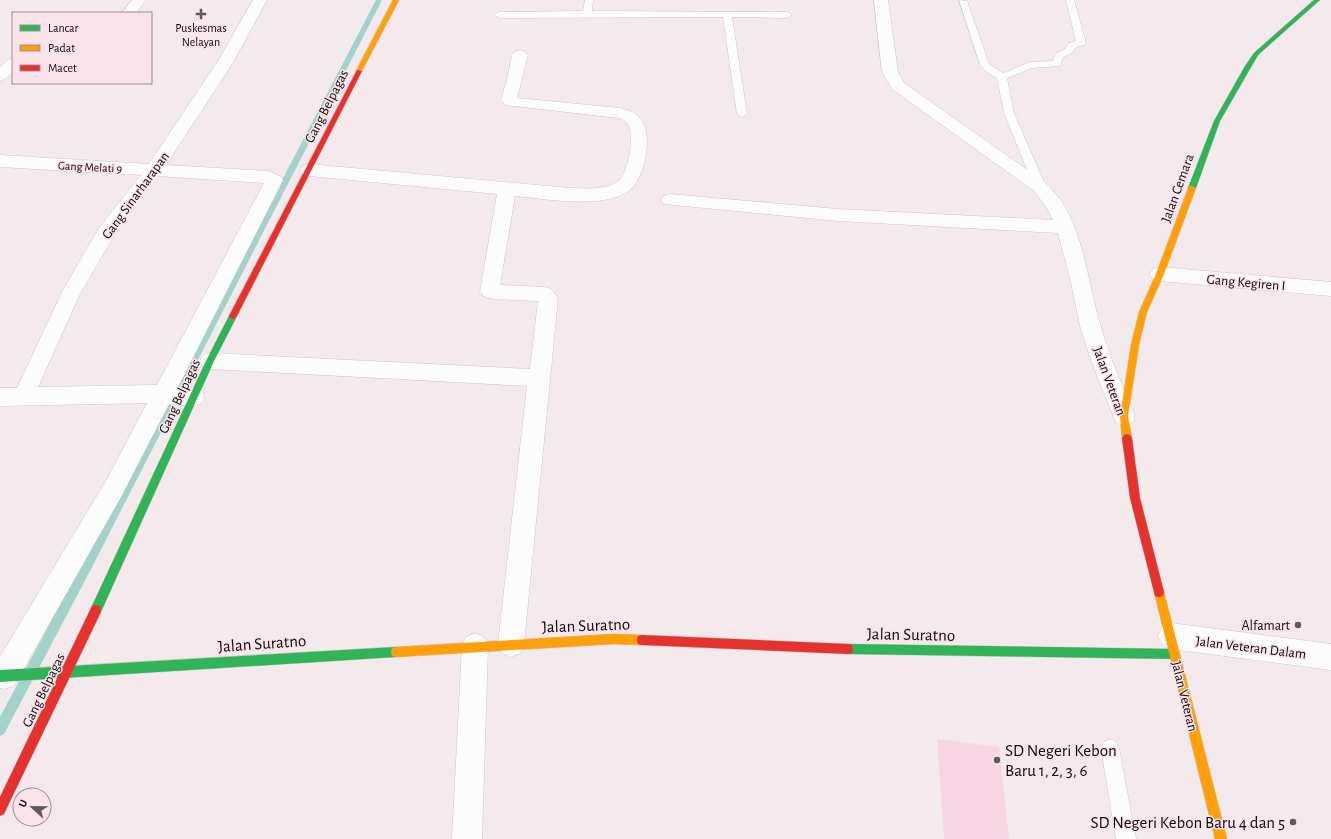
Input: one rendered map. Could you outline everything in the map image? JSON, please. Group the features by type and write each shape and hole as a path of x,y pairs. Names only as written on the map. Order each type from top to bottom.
{"street":[{"path":"130,12 139,0"},
{"name":"Gang Sinarharapan","path":"23,398 70,295 106,233 154,170 226,61 260,0"},
{"name":"Gang Belpagas","path":"255,246 309,170 396,0"},
{"name":"Jalan Veteran","path":"881,0 890,72 898,86 1040,187 1055,205 1065,227 1081,283 1090,326 1101,360 1124,416 1135,498 1221,839"},
{"name":"Jalan Cemara","path":"1124,416 1136,338 1144,312 1160,274 1217,121 1256,54 1317,0"},
{"path":"309,170 507,189 599,194 610,192 627,184 631,178 637,157 638,129 636,122 629,116 620,113 509,101 520,55"},
{"path":"0,76 12,64"},
{"name":"Gang Melati 9","path":"0,161 268,177 274,180 255,246"},
{"path":"507,189 490,291 544,294 548,298 511,644"},
{"path":"670,200 838,214 1065,227"},
{"path":"8,676 114,488 178,396 255,246"},
{"name":"Gang Kegiren I","path":"1160,274 1331,289"},
{"name":"Gang Belpagas","path":"0,810 64,672 178,396 210,361 239,278"},
{"path":"210,361 539,378"},
{"path":"0,397 178,396"},
{"name":"Jalan Suratno","path":"8,676 614,638 879,650 1173,645"},
{"name":"Jalan Veteran Dalam","path":"1173,645 1331,657"},
{"path":"467,839 475,646"}],"lane":[{"path":"587,14 589,0"},
{"path":"1002,77 1030,65 1057,64 1058,56 1069,51 1072,45 1081,43 1070,0"},
{"path":"963,1 985,65 990,70 1002,77 1009,113 1040,187"},
{"path":"499,15 787,15"},
{"path":"727,15 742,114"},
{"path":"1110,748 1126,839"}],"shaded area":[{"path":"937,739 999,747 1009,839 944,839"}],"waterway":[{"path":"0,730 85,569 379,0"}],"traffic: fast":[{"path":"1192,188 1217,121 1248,66 1256,54 1317,0"},
{"path":"96,610 210,361 233,316"},
{"path":"848,649 1174,654"},
{"path":"0,676 396,652"}],"traffic: slow":[{"path":"359,71 396,0"},
{"path":"1127,438 1124,416 1135,345 1143,312 1160,274 1192,188"},
{"path":"1159,592 1221,839"},
{"path":"396,652 614,639 642,640"}],"traffic: jam":[{"path":"233,316 359,71"},
{"path":"1127,438 1135,498 1159,592"},
{"path":"0,810 96,610"},
{"path":"642,640 848,649"}],"place":[{"name":"Puskesmas Nelayan","path":"201,14"},
{"name":"Alfamart","path":"1298,625"},
{"name":"SD Negeri Kebon Baru 1, 2, 3, 6","path":"997,760"},
{"name":"SD Negeri Kebon Baru 4 dan 5","path":"1293,822"}]}
